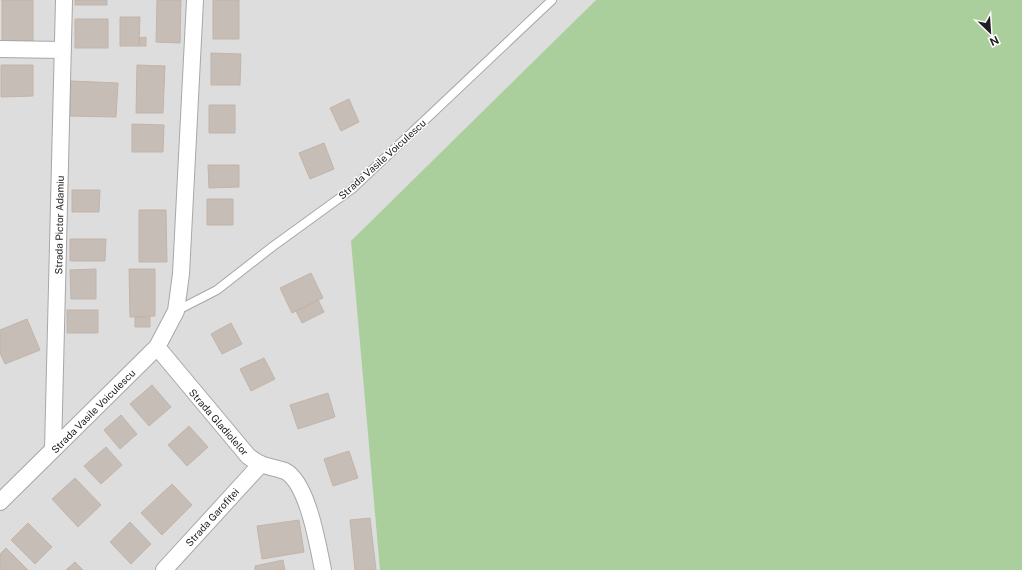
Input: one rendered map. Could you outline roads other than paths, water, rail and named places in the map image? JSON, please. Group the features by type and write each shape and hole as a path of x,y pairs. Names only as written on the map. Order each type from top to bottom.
{"street":[{"name":"Strada Pictor Adamiu","path":"53,450 64,0"},
{"name":"Strada Vasile Voiculescu","path":"0,502 157,347 176,311 181,274 195,0"},
{"path":"0,49 63,50"},
{"name":"Strada Gladiolelor","path":"157,347 248,456 261,464 286,472 296,481 302,491 314,525 323,570"},
{"name":"Strada Garofiței","path":"167,569 261,464"}],"lane":[{"name":"Strada Vasile Voiculescu","path":"176,311 217,290 272,247 352,189 552,0"}]}
